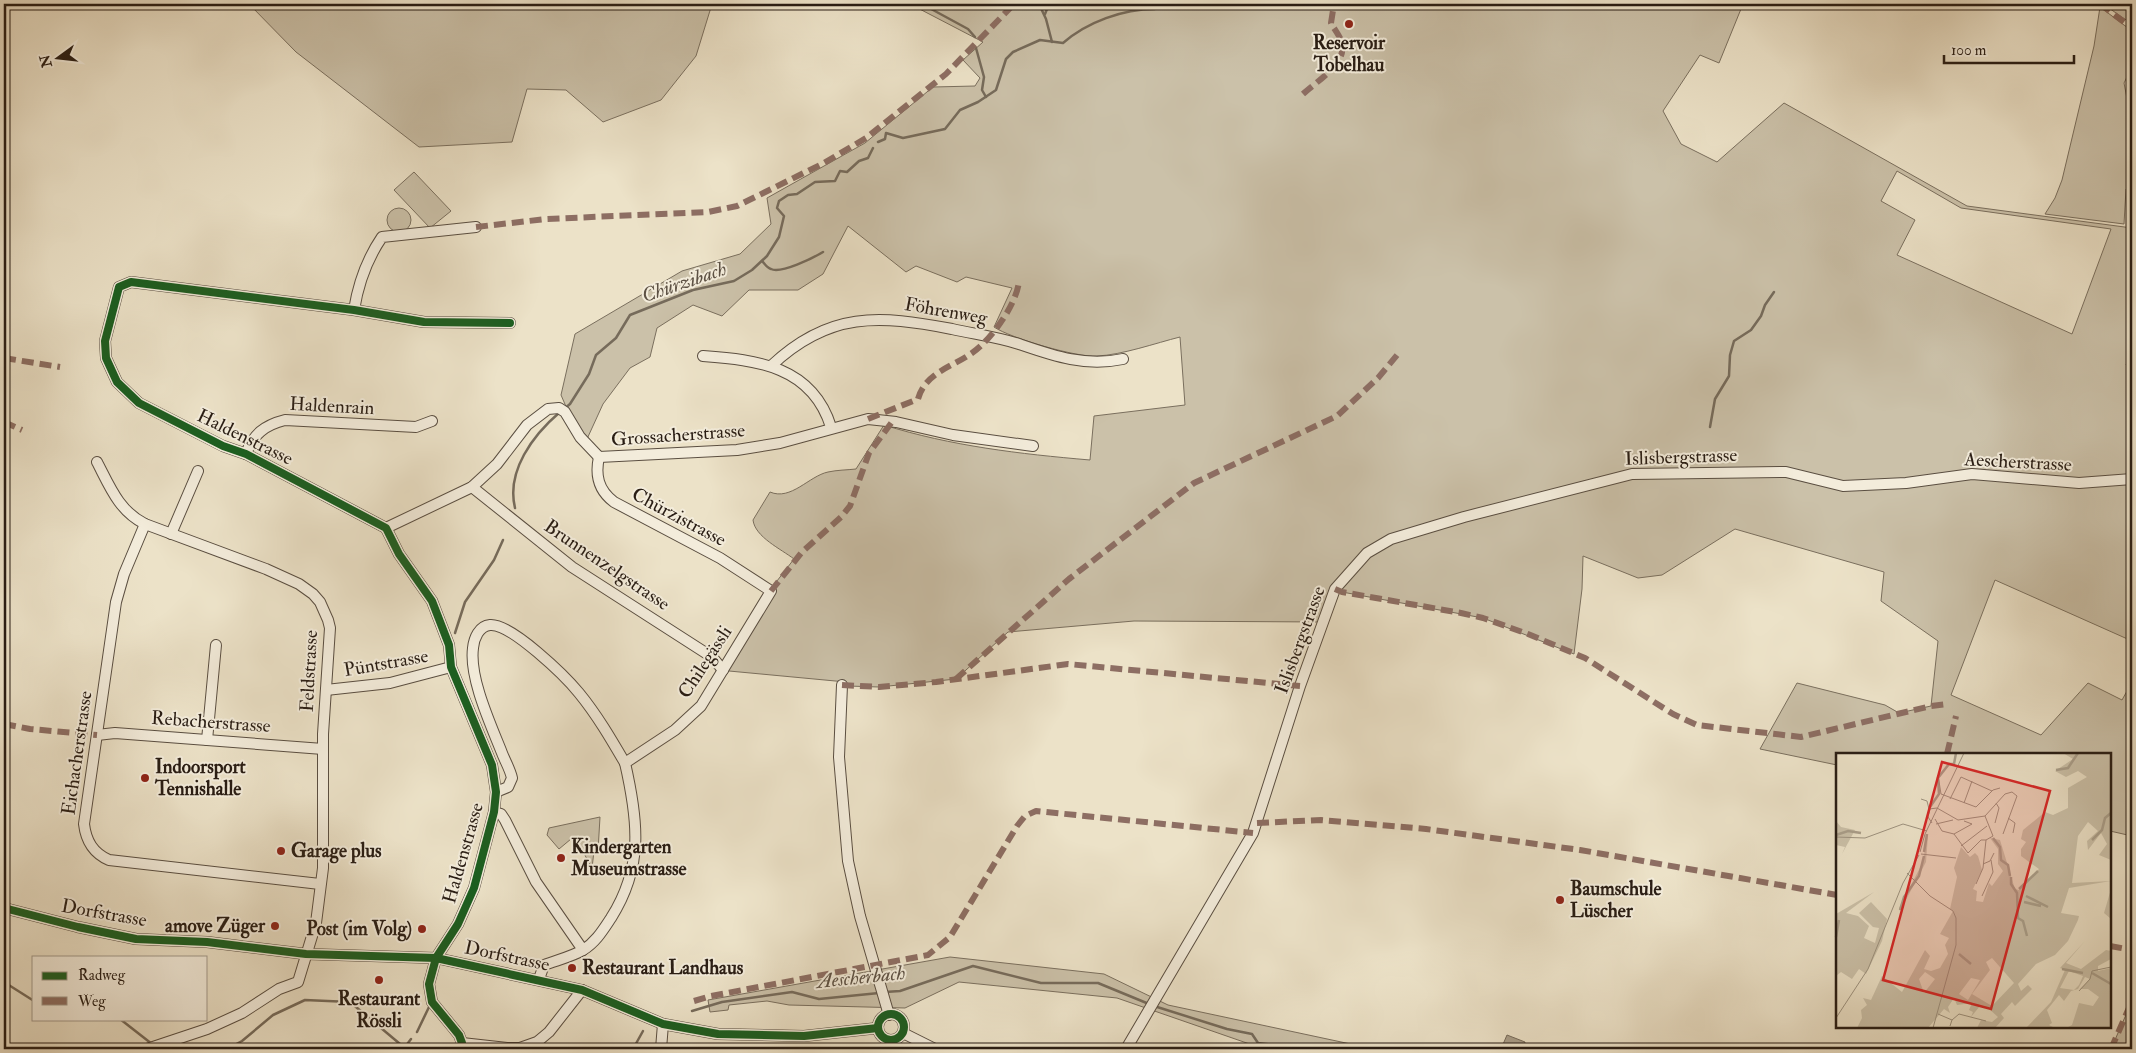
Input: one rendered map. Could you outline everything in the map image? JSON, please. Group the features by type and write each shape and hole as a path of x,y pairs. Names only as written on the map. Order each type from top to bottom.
{"street":[{"path":"354,310 357,290 375,248 382,237 476,227"},
{"name":"Haldenstrasse","path":"462,1046 438,1011 429,994 429,984 436,958 458,924 474,888 494,812 496,792 492,765 451,667 449,645 432,600 399,554 386,528 246,454 223,446 139,402 117,382 106,358 105,341 119,287 131,282 354,310 424,322 510,323"},
{"name":"Föhrenweg","path":"771,366 804,339 828,328 857,320 880,318 908,320 989,337 1057,358 1078,362 1104,363 1123,359"},
{"path":"703,356 746,359 771,366 789,374 813,396 825,411 831,428"},
{"name":"Grossacherstrasse","path":"386,528 472,487 497,464 527,425 548,409 562,410 580,438 599,457 737,450 780,443 868,419 896,422 953,435 1033,446"},
{"name":"Haldenrain","path":"246,454 257,433 270,424 285,420 416,427 432,421"},
{"name":"Chürzistrasse","path":"599,457 596,471 605,495 720,558 771,591"},
{"name":"Feldstrasse","path":"97,462 119,504 132,518 266,569 299,584 313,594 320,602 330,628 323,749 324,828 320,884 316,923 298,982 279,989 222,1023 147,1049"},
{"path":"171,534 198,472"},
{"name":"Islisbergstrasse","path":"1126,1049 1158,998 1252,833 1300,686 1335,589 1367,552 1391,539 1418,531 1632,474 1786,472 1843,486"},
{"name":"Aescherstrasse","path":"1843,486 1906,483 1972,474 2079,483 2132,479"},
{"name":"Brunnenzelgstrasse","path":"472,487 572,567 712,657 723,670"},
{"name":"Eichacherstrasse","path":"145,524 124,574 116,602 84,824 88,841 103,858 119,862 320,884"},
{"name":"Chilegässli","path":"625,763 675,730 701,706 771,591"},
{"path":"496,792 508,787 512,778 482,698 474,669 473,654 478,633 488,625 495,626 511,634 552,665 593,711 625,763 634,799 636,829 633,864 627,888 618,907 599,936 583,950 544,965 539,979"},
{"path":"207,740 216,645"},
{"name":"Püntstrasse","path":"326,690 390,682 451,667"},
{"path":"842,685 839,757 848,862 860,916 889,1014"},
{"name":"Rebacherstrasse","path":"97,735 115,733 323,749"},
{"path":"494,812 501,814 505,820 536,882 583,950"},
{"name":"Dorfstrasse","path":"4,908 78,927 136,938 199,941 306,954 436,958 539,979 582,990 663,1024 718,1034 804,1036 878,1028"},
{"path":"462,1046 520,1048 537,1042 549,1032 582,990"},
{"path":"889,1014 900,1018 904,1025 903,1033 897,1039 889,1040 882,1036 878,1028 882,1018 889,1014"},
{"path":"661,1049 663,1024"},
{"path":"903,1033 935,1049"}],"shaded area":[{"path":"249,4 712,4 696,56 661,100 603,122 566,90 527,89 512,142 419,147 296,52"},
{"path":"910,4 1743,4 1719,63 1700,55 1663,111 1681,144 1717,162 1784,103 1967,206 2132,228 2132,347 2126,365 2132,368 2132,641 1995,580 1951,695 2041,735 2088,683 2122,700 2132,682 2132,836 2111,831 2111,753 1836,753 1836,765 1760,749 1797,683 1885,705 1899,713 1931,706 1938,641 1881,601 1884,572 1735,529 1662,575 1638,578 1583,556 1582,589 1574,654 1483,618 1342,592 1336,589 1324,622 1134,621 1008,632 956,679 879,687 848,686 846,682 729,671 725,662 763,599 794,559 763,537 755,526 753,520 770,492 778,494 793,491 821,474 831,471 856,469 884,425 960,444 1090,460 1094,416 1185,405 1180,337 1128,351 1097,356 1060,351 1029,342 994,327 1012,288 966,277 957,282 916,266 906,272 848,226 823,274 798,290 749,290 722,316 693,305 657,328 650,357 630,368 603,404 587,439 574,425 561,395 575,334 682,271 740,254 771,224 767,198 865,143 933,87 975,86 980,78 963,60 983,42","holes":["1897,171 1961,208 2111,229 2072,334 1897,255 1915,220 1881,201"]},
{"path":"2103,4 2132,4 2132,24"},
{"path":"2100,7 2132,31 2132,67 2124,83 2129,109 2132,110 2132,190 2126,189 2124,224 2045,214 2055,198 2062,180 2094,46"},
{"path":"414,172 451,211 430,228 394,190"},
{"path":"399,208 407,212 411,220 407,228 399,232 391,228 387,220 391,212"},
{"path":"600,817 598,851 594,851 592,868 582,850 571,839 559,849 547,835 549,828"},
{"path":"950,957 1104,974 1168,1005 1374,1049 1264,1049 1117,998 959,982 905,1008 789,1005 767,1001 729,1005 728,1010 710,1012 708,1000"},
{"path":"2132,1001 2132,1049 2111,1049"},
{"path":"1507,1035 1525,1042 1524,1049 1501,1049"}],"waterway":[{"path":"922,4 968,29 975,37"},
{"path":"1039,4 1046,19 1052,42"},
{"path":"1045,14 1049,4"},
{"name":"Chürzibach","path":"878,142 885,139 886,133 903,138 945,129 960,110 978,102 996,90 1006,59 1013,52 1040,40 1063,43 1083,29 1106,18 1130,11 1155,9 1157,4"},
{"name":"Chürzibach","path":"1175,4 1181,4"},
{"path":"976,48 984,77 982,90 986,97"},
{"name":"Chürzibach","path":"564,409 570,404 589,374 596,355 616,338 630,315 693,290 734,281 752,270 767,256 779,237 784,216 777,208 779,201 788,195 797,194 815,182 835,181 840,171 847,172 859,161 868,158 873,148"},
{"path":"762,261 767,267 776,270 797,265 823,252"},
{"path":"1710,427 1715,399 1729,376 1730,355 1734,341 1751,330 1774,292"},
{"name":"Chürzibach","path":"515,508 513,494 518,467 540,432 560,412"},
{"name":"Chürzibach","path":"455,633 465,602 494,560 503,540"},
{"name":"Aescherbach","path":"885,992 900,991 973,966 1041,983 1098,983 1149,1004"},
{"name":"Aescherbach","path":"4,982 32,1000"},
{"name":"Aescherbach","path":"692,1011 722,1002 792,992 819,999 879,993"},
{"name":"Aescherbach","path":"227,1049 242,1041 273,1015 305,1000 350,1002 406,1049"},
{"name":"Aescherbach","path":"1154,1006 1227,1029 1252,1034 1258,1043 1275,1045 1286,1049"},
{"name":"Chürzibach","path":"417,1032 429,1007"},
{"name":"Aescherbach","path":"121,1020 152,1044"},
{"name":"Aescherbach","path":"633,1049 643,1031"},
{"name":"Chürzibach","path":"405,1047 411,1039"},
{"name":"Aescherbach","path":"417,1049 452,1045 459,1047"}],"marked path":[{"path":"476,227 546,219 708,212 737,206 824,163 866,138 946,74 1014,4"},
{"path":"1303,94 1329,72 1340,58 1342,44 1331,23 1334,4"},
{"path":"2100,4 2132,28"},
{"path":"868,419 918,399 922,390 933,377 979,347 1002,321 1013,300 1019,281"},
{"path":"956,679 1069,579 1194,483 1337,416 1378,378 1398,354"},
{"path":"4,358 60,367"},
{"path":"4,422 22,430"},
{"path":"771,591 802,552 841,517 850,506 869,453 892,422"},
{"path":"1335,589 1342,592 1483,618 1528,634 1585,658 1673,714 1697,725 1801,737 1931,706 1948,704"},
{"path":"842,685 879,687 936,682 1068,664 1300,686"},
{"path":"1947,753 1956,716"},
{"path":"4,724 30,729 97,735"},
{"path":"694,1001 711,996 928,955 950,937 1017,826 1025,816 1036,811 1253,833"},
{"path":"1257,823 1321,820 1426,829 1580,850 1836,895"},
{"path":"2111,946 2132,950"},
{"path":"2111,1049 2132,1001"}],"cycle path":[{"path":"461,1049 462,1043 459,1035 432,1002 429,984 436,958 458,924 474,888 494,812 496,792 492,765 451,667 449,645 432,601 399,554 386,528 246,454 223,446 139,403 117,382 106,358 105,341 119,287 131,282 354,310 424,322 510,323"},
{"path":"4,908 78,927 136,939 207,942 306,954 436,958 582,990 663,1024 718,1034 804,1036 878,1028"},
{"path":"891,1014 900,1018 904,1027 900,1036 891,1040 882,1036 878,1027 882,1018 891,1014"}],"place":[{"name":"Reservoir Tobelhau","path":"1349,24"},
{"name":"Indoorsport Tennishalle","path":"145,778"},
{"name":"Garage plus","path":"281,851"},
{"name":"Kindergarten Museumstrasse","path":"561,858"},
{"name":"Baumschule Lüscher","path":"1560,900"},
{"name":"amove Züger","path":"275,926"},
{"name":"Post (im Volg)","path":"422,929"},
{"name":"Restaurant Landhaus","path":"572,968"},
{"name":"Restaurant Rössli","path":"379,980"}]}
